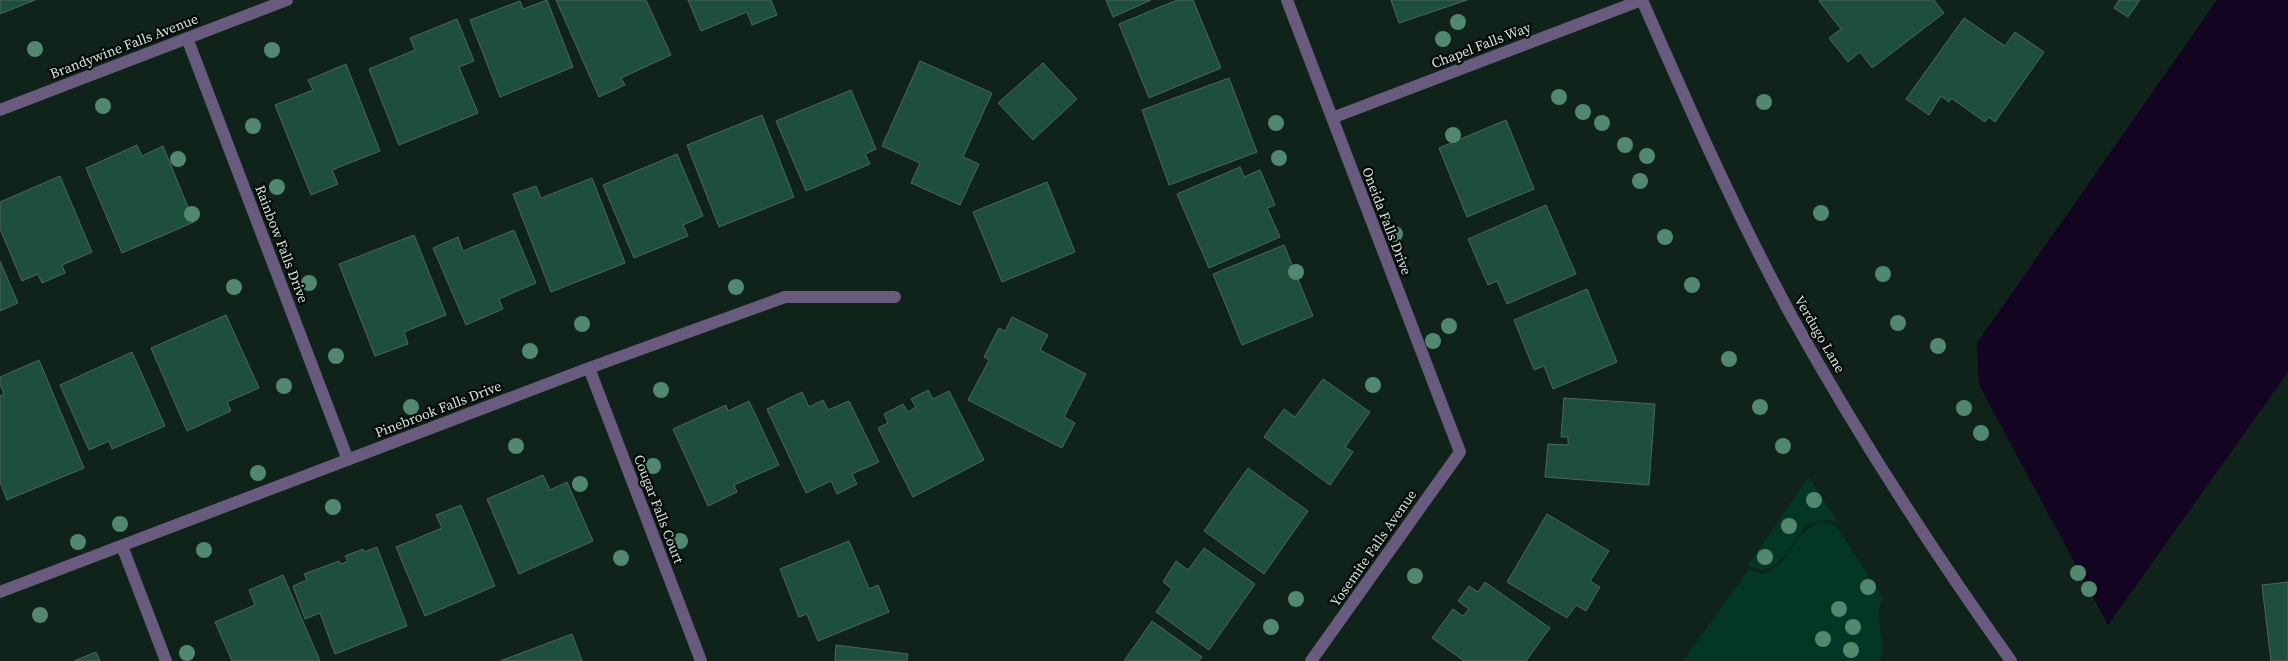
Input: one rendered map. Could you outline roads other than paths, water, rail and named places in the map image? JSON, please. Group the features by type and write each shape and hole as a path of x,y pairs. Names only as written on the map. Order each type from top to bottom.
{"street":[{"name":"Brandywine Falls Avenue","path":"0,110 287,0"},
{"name":"Oneida Falls Drive","path":"1287,0 1460,452"},
{"name":"Chapel Falls Way","path":"1332,118 1642,0"},
{"name":"Verdugo Lane","path":"1642,0 1716,166 1793,317 1893,488 1954,581 2011,661"},
{"name":"Rainbow Falls Drive","path":"187,38 348,460"},
{"name":"Pinebrook Falls Drive","path":"0,592 589,368 785,297 895,297"},
{"name":"Cougar Falls Court","path":"589,368 701,661"},
{"name":"Yosemite Falls Avenue","path":"1311,661 1460,452"},
{"path":"122,546 166,661"}]}
